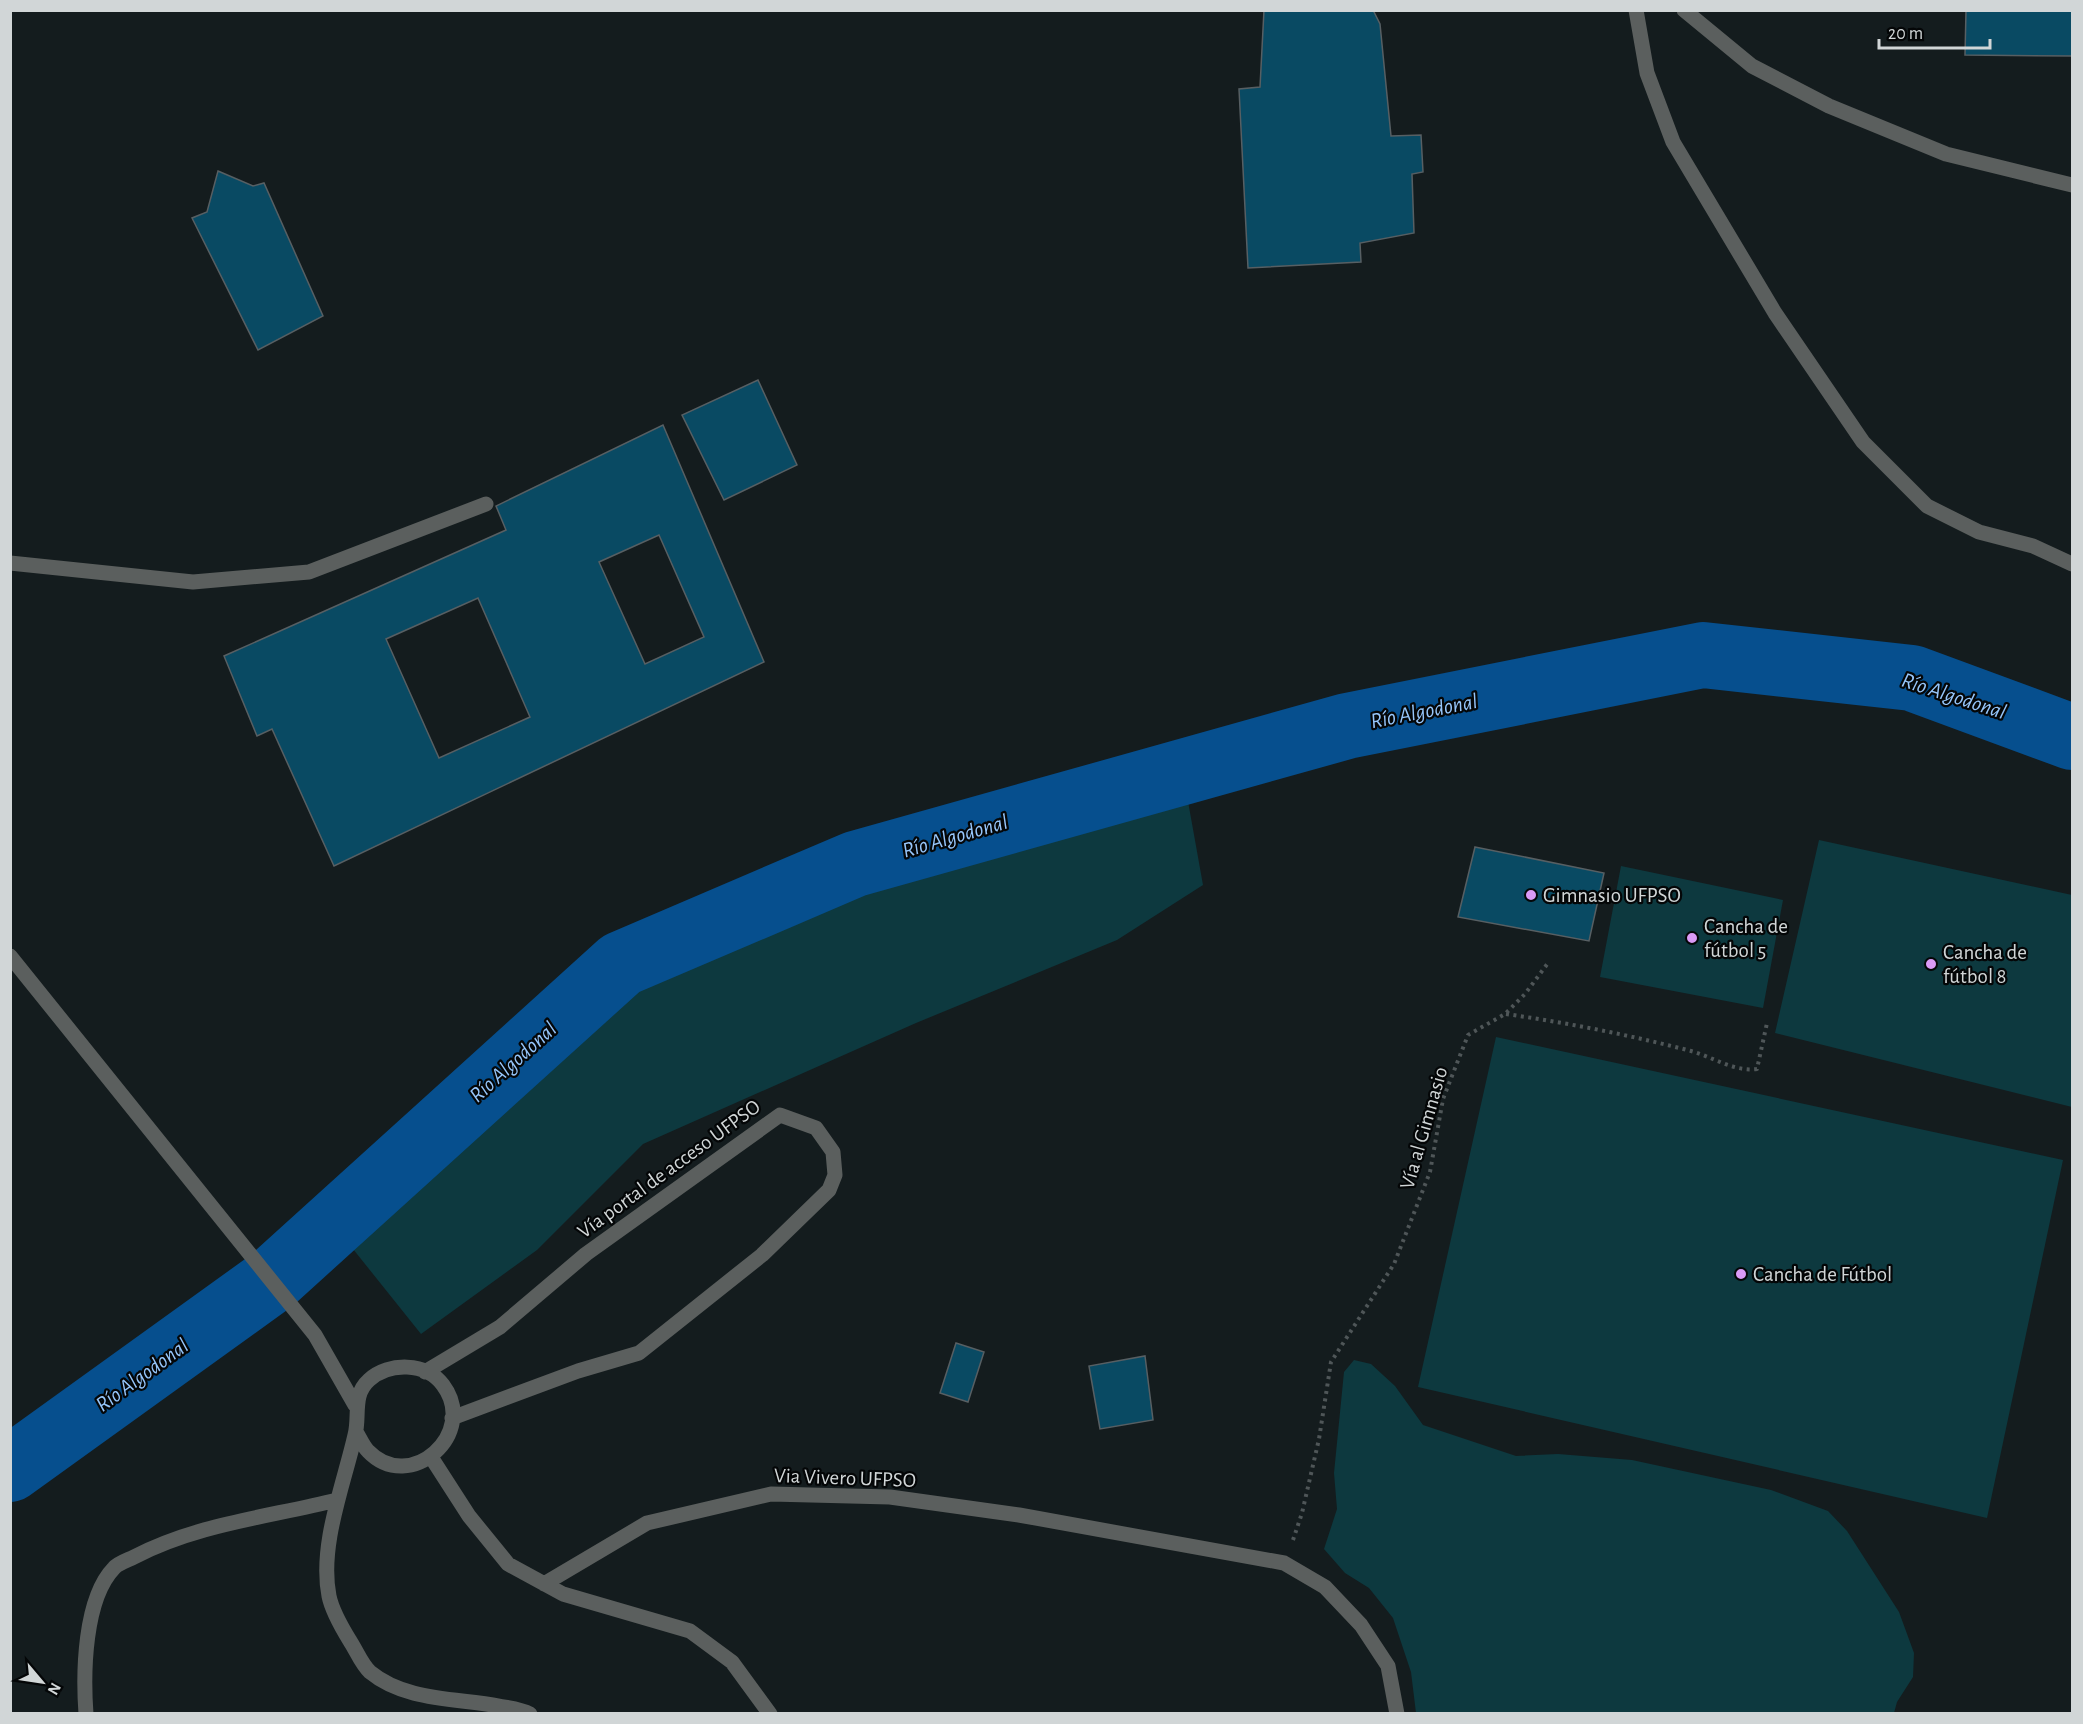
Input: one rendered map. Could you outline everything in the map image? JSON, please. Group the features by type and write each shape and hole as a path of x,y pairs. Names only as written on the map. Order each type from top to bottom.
{"street":[{"path":"1636,10 1647,73 1673,142 1775,314 1863,442 1928,507 1979,532 2033,546 2073,564"},
{"path":"1683,10 1752,66 1829,106 1946,154 2073,185"},
{"path":"10,563 193,582 309,572 486,504"},
{"path":"10,956 315,1335 355,1405 356,1432 337,1500 328,1561 329,1596 343,1629 368,1671 404,1692 468,1700 530,1713"},
{"name":"Vía portal de acceso UFPSO","path":"425,1372 500,1328 586,1254 780,1115 816,1128 834,1152 835,1175 829,1190 762,1255 639,1353 578,1371 452,1418"},
{"path":"355,1405 369,1380 393,1367 420,1368 442,1384 453,1409 449,1437 431,1457 410,1466 387,1464 368,1451 356,1432"},
{"path":"431,1457 469,1516 508,1564 563,1594 690,1631 732,1662 770,1713"},
{"name":"Via Vivero UFPSO","path":"544,1584 647,1523 771,1494 890,1497 1019,1515 1284,1563"},
{"path":"86,1713 83,1675 94,1605 114,1567 155,1546 189,1533 337,1500"},
{"path":"1284,1563 1325,1587 1361,1625 1388,1666 1397,1713"}],"path":[{"name":"Vía al Gimnasio","path":"1284,1563 1305,1503 1319,1439 1331,1362 1394,1264 1430,1172 1443,1099 1468,1035 1505,1014 1525,994 1548,963"},
{"path":"1505,1014 1639,1039 1694,1052 1744,1071 1757,1069 1767,1023"}],"shaded area":[{"path":"1184,779 1203,885 1117,940 916,1023 643,1144 537,1250 421,1334 341,1234 624,970 862,869"},
{"name":"Cancha de fútbol 8","path":"1819,840 2072,895 2072,1107 1775,1033"},
{"name":"Cancha de fútbol 5","path":"1621,866 1783,900 1763,1008 1600,977"},
{"name":"Cancha de Fútbol","path":"1496,1037 2063,1160 1987,1518 1418,1387"},
{"path":"1354,1360 1371,1364 1395,1386 1423,1425 1516,1456 1558,1454 1632,1460 1771,1490 1828,1511 1847,1531 1899,1612 1914,1653 1913,1677 1897,1702 1894,1713 1416,1713 1411,1672 1393,1618 1369,1588 1345,1573 1324,1549 1337,1509 1334,1473 1344,1372"}],"building":[{"path":"1264,10 1373,10 1380,24 1391,136 1421,135 1423,172 1412,174 1414,233 1360,243 1361,262 1248,268 1239,89 1260,87"},
{"path":"2072,10 2072,56 1965,55 1966,11"},
{"path":"218,171 253,186 264,183 323,316 258,350 192,218 207,212"},
{"path":"758,380 797,465 724,500 682,415"},
{"path":"663,425 764,662 334,866 272,729 257,736 224,656 506,530 496,506","holes":["659,535 704,637 645,664 599,562","478,598 530,717 439,758 386,639"]},
{"name":"Gimnasio UFPSO","path":"1475,847 1604,873 1589,941 1458,917"},
{"path":"956,1343 984,1352 968,1402 940,1393"},
{"path":"1145,1356 1153,1420 1100,1429 1089,1366"}],"waterway":[{"name":"Río Algodonal","path":"10,1469 271,1281 621,964 855,864 1347,726 1703,655 1912,678 2072,737"}],"place":[{"name":"Gimnasio UFPSO","path":"1531,895"},
{"name":"Cancha de fútbol 5","path":"1692,938"},
{"name":"Cancha de fútbol 8","path":"1931,964"},
{"name":"Cancha de Fútbol","path":"1741,1274"}]}
